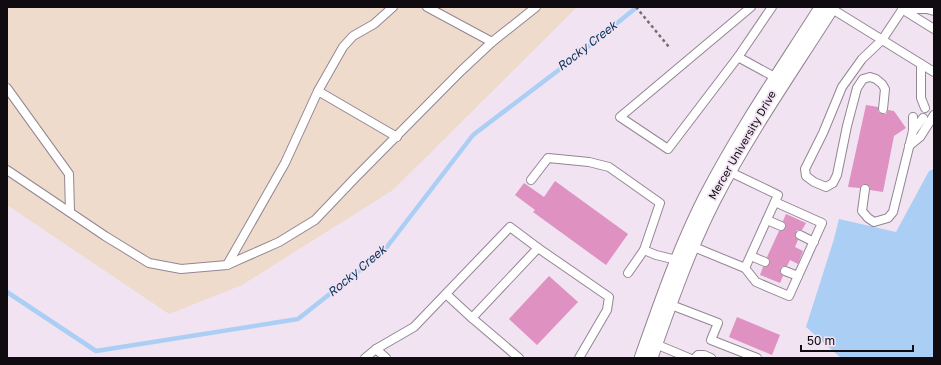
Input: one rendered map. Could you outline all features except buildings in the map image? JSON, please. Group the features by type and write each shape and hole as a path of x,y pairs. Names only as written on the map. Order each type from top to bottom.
{"main road":[{"name":"Mercer University Drive","path":"648,354 665,303 685,253 710,199 734,154 827,7"}],"lane":[{"path":"227,265 285,162 318,91 343,47 353,36 374,24 394,7"},
{"path":"427,7 492,42"},
{"path":"7,170 149,263 181,269 227,265 279,242 315,220 492,42 536,7"},
{"path":"750,7 620,117 668,149 738,57 772,7"},
{"path":"827,7 934,72"},
{"path":"883,109 885,89 882,84 876,79 870,77 863,79 857,88 847,126 837,175 833,183 826,187 814,182 806,176 805,169 823,133 842,87 862,59 882,40 903,8"},
{"path":"903,8 927,9 934,11"},
{"path":"903,8 934,29"},
{"path":"738,57 780,80"},
{"path":"921,64 921,98 925,108"},
{"path":"7,88 69,174 70,212"},
{"path":"318,91 397,137"},
{"path":"915,106 921,98"},
{"path":"909,146 920,137 934,115"},
{"path":"865,189 862,211 874,222 888,218 893,212 913,131 913,117"},
{"path":"913,131 923,118"},
{"path":"531,180 548,158 588,162 610,167 660,203 644,250 628,273"},
{"path":"726,170 778,195 745,268"},
{"path":"644,250 656,255 685,253 745,268 756,282 789,296 822,223 775,202"},
{"path":"767,220 781,226"},
{"path":"365,358 376,349 414,327 510,227 609,297 607,310 579,358"},
{"path":"800,235 814,242"},
{"path":"472,318 538,248"},
{"path":"751,256 765,262"},
{"path":"785,271 798,276"},
{"path":"446,294 519,358"},
{"path":"665,303 718,323 711,340 757,358"},
{"path":"376,349 386,358"},
{"path":"648,354 689,358"},
{"path":"695,358 698,355 704,355 711,358"}],"path":[{"path":"636,7 669,47"}],"shaded area":[{"path":"7,7 577,7 393,190 242,285 169,314 7,205"}],"water":[{"path":"934,169 934,358 841,358 806,327 839,219 896,232 929,171"}],"waterway":[{"name":"Rocky Creek","path":"7,292 96,351 298,319 383,252 473,135 564,66 637,7"}]}
